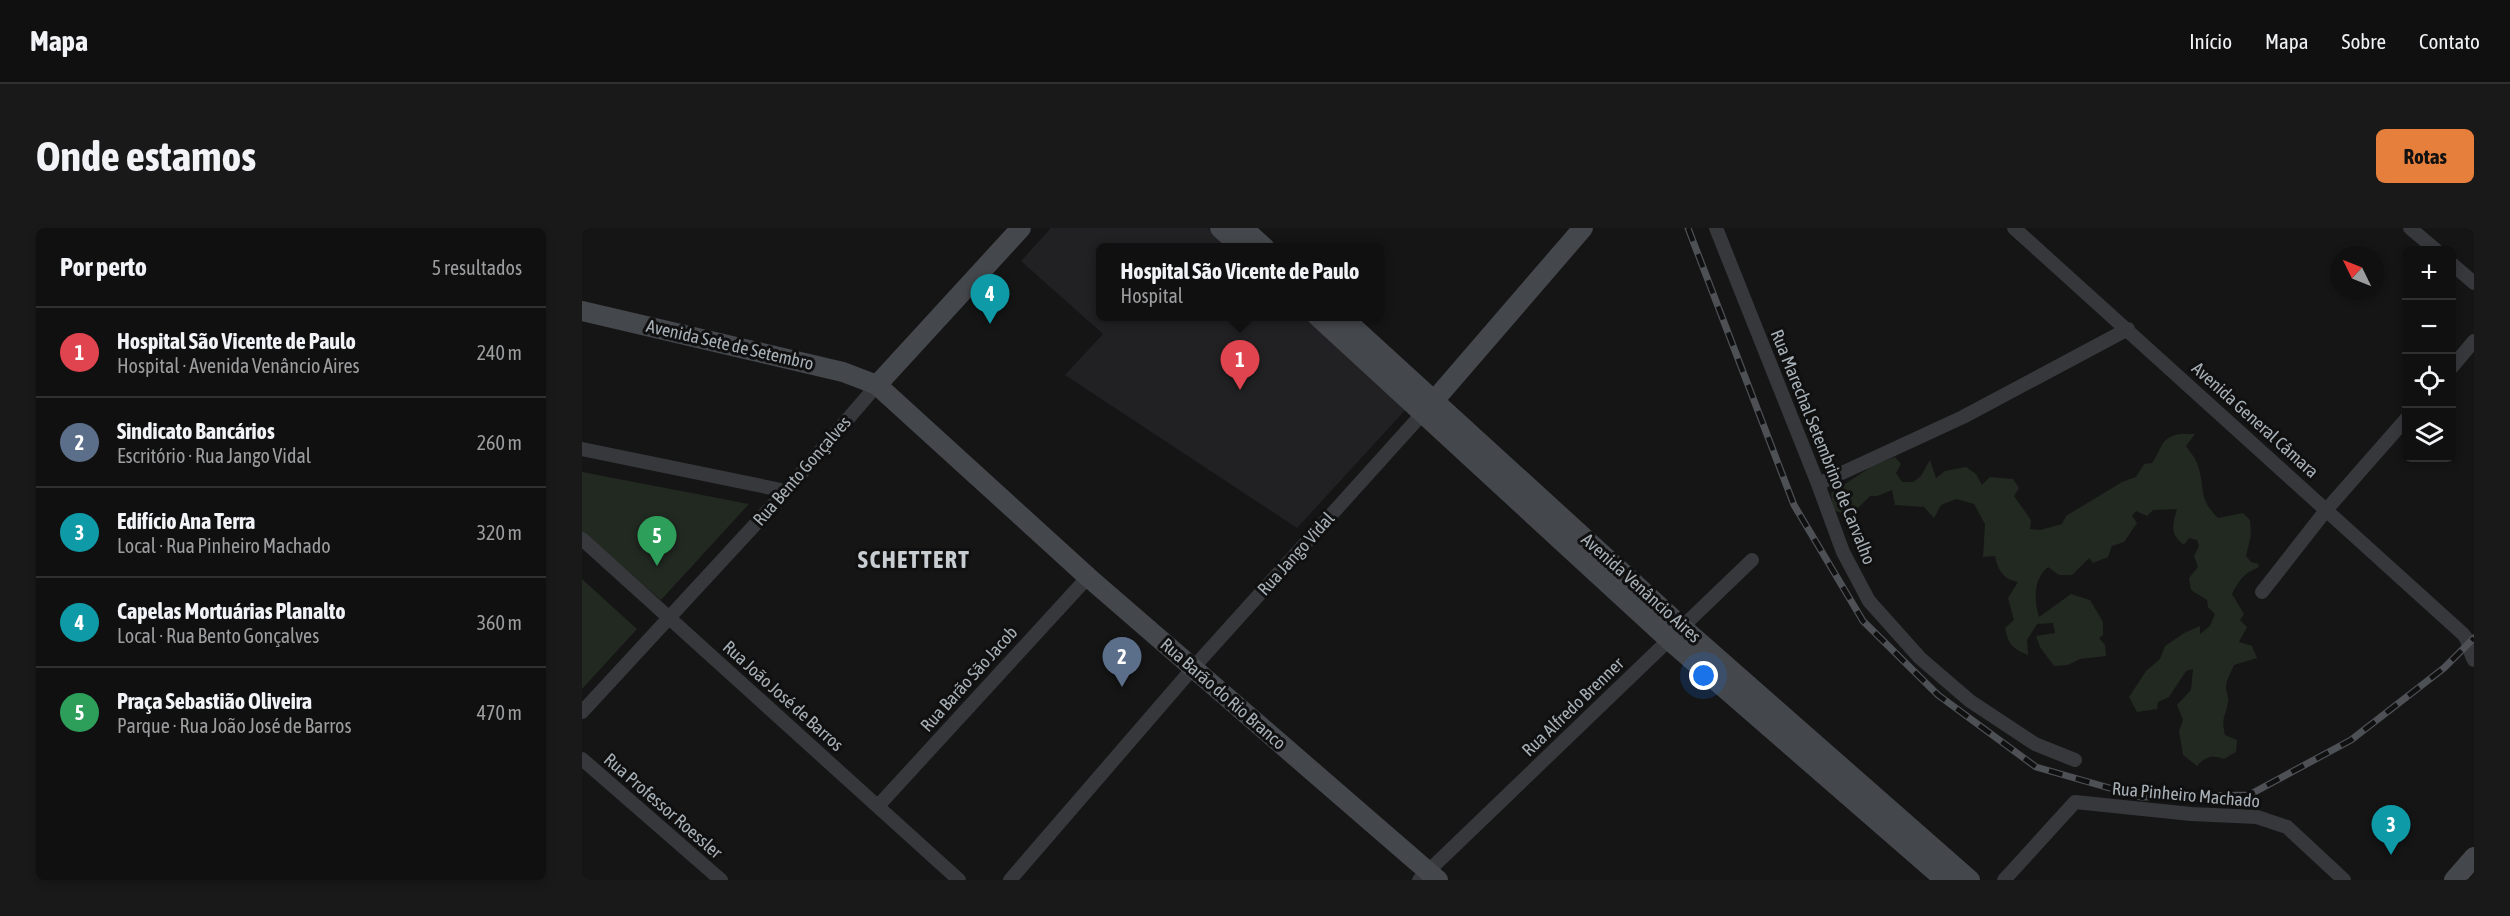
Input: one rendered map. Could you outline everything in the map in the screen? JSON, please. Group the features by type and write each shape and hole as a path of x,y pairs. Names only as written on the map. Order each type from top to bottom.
{"street":[{"name":"Rua Bento Gonçalves","path":"582,712 786,491 877,385 1021,228"},
{"path":"1243,228 1260,243"},
{"name":"Rua Jango Vidal","path":"1010,880 1193,668 1429,407 1583,228"},
{"name":"Rua Marechal Setembrino de Carvalho","path":"1716,228 1843,552 1869,601 1920,658 1970,701 2035,744 2075,760"},
{"name":"Avenida General Câmara","path":"2014,228 2472,642 2471,655 2474,660"},
{"path":"2410,228 2431,246"},
{"path":"1223,229 1237,243"},
{"path":"2456,268 2474,283"},
{"name":"Avenida Sete de Setembro","path":"582,311 843,372 877,385"},
{"name":"Avenida Venâncio Aires","path":"1323,321 1429,407"},
{"name":"Avenida Venâncio Aires","path":"1346,321 1429,407 1676,633 1827,766 1937,872 1970,880"},
{"path":"1818,484 1963,417 2128,329"},
{"path":"2456,361 2474,341"},
{"name":"Rua Barão do Rio Branco","path":"877,385 1088,577 1429,877"},
{"path":"2262,592 2327,509 2402,423"},
{"path":"582,449 786,491"},
{"name":"Rua João José de Barros","path":"582,539 959,880"},
{"name":"Rua Alfredo Brenner","path":"1429,877 1752,560"},
{"name":"Rua Barão São Jacob","path":"878,806 1088,577"},
{"name":"Rua Professor Roessler","path":"582,759 721,880"},
{"name":"Rua Pinheiro Machado","path":"2004,880 2074,802 2191,814 2256,817 2287,827 2344,880"},
{"path":"2454,880 2474,857"}],"shaded area":[{"path":"1051,228 1208,228 1225,243 1096,243 1096,321 1313,321 1409,406 1297,528 1065,375 1103,334 1021,261"},
{"path":"2180,434 2195,434 2186,446 2197,464 2203,493 2211,511 2218,518 2243,513 2250,520 2251,535 2246,556 2251,562 2259,564 2258,568 2242,578 2232,594 2244,614 2240,620 2247,627 2239,642 2252,646 2257,658 2234,665 2227,682 2228,700 2223,721 2224,729 2225,735 2237,740 2236,752 2224,759 2206,758 2197,766 2183,755 2179,731 2183,720 2177,705 2191,690 2193,669 2186,671 2169,697 2158,702 2157,709 2137,712 2129,697 2146,671 2160,659 2165,646 2184,633 2200,626 2200,634 2210,626 2215,614 2208,607 2207,600 2191,590 2189,578 2198,567 2194,556 2199,546 2197,540 2189,538 2184,545 2176,537 2173,525 2177,509 2153,510 2147,516 2136,511 2132,516 2137,523 2124,542 2112,546 2108,557 2093,563 2089,558 2072,575 2059,575 2048,567 2043,572 2036,590 2039,617 2071,594 2090,600 2103,622 2103,635 2099,638 2105,645 2106,656 2080,659 2068,665 2054,666 2040,647 2036,636 2055,633 2053,623 2037,624 2027,640 2028,655 2015,648 2008,638 2005,628 2014,620 2008,598 2018,582 2008,579 2002,573 1995,556 1983,557 1985,524 1974,504 1956,499 1941,505 1934,518 1924,507 1895,505 1892,490 1877,496 1870,496 1855,511 1854,517 1833,510 1831,493 1874,465 1895,457 1901,464 1896,473 1902,482 1913,482 1921,476 1930,460 1936,478 1945,471 1966,467 1976,474 1982,485 1990,477 2013,479 2019,488 2014,496 2031,520 2030,529 2040,530 2062,524 2066,516 2122,482 2136,477 2144,464 2152,463 2162,444 2168,438"},
{"path":"582,472 749,504 661,600 582,532"},
{"path":"582,579 637,629 582,689"}],"railway":[{"path":"1688,228 1794,505 1863,621 1938,695 2036,767 2141,797 2249,795 2351,740 2444,668 2474,638"}],"place":[{"name":"Capelas Mortuárias Planalto","path":"990,324"},
{"name":"Hospital São Vicente de Paulo","path":"1240,390"},
{"name":"Praça Sebastião Oliveira","path":"657,566"},
{"name":"Sindicato Bancários","path":"1122,687"},
{"name":"Edifício Ana Terra","path":"2391,855"}],"district":[{"name":"SCHETTERT","path":"914,560"}]}
